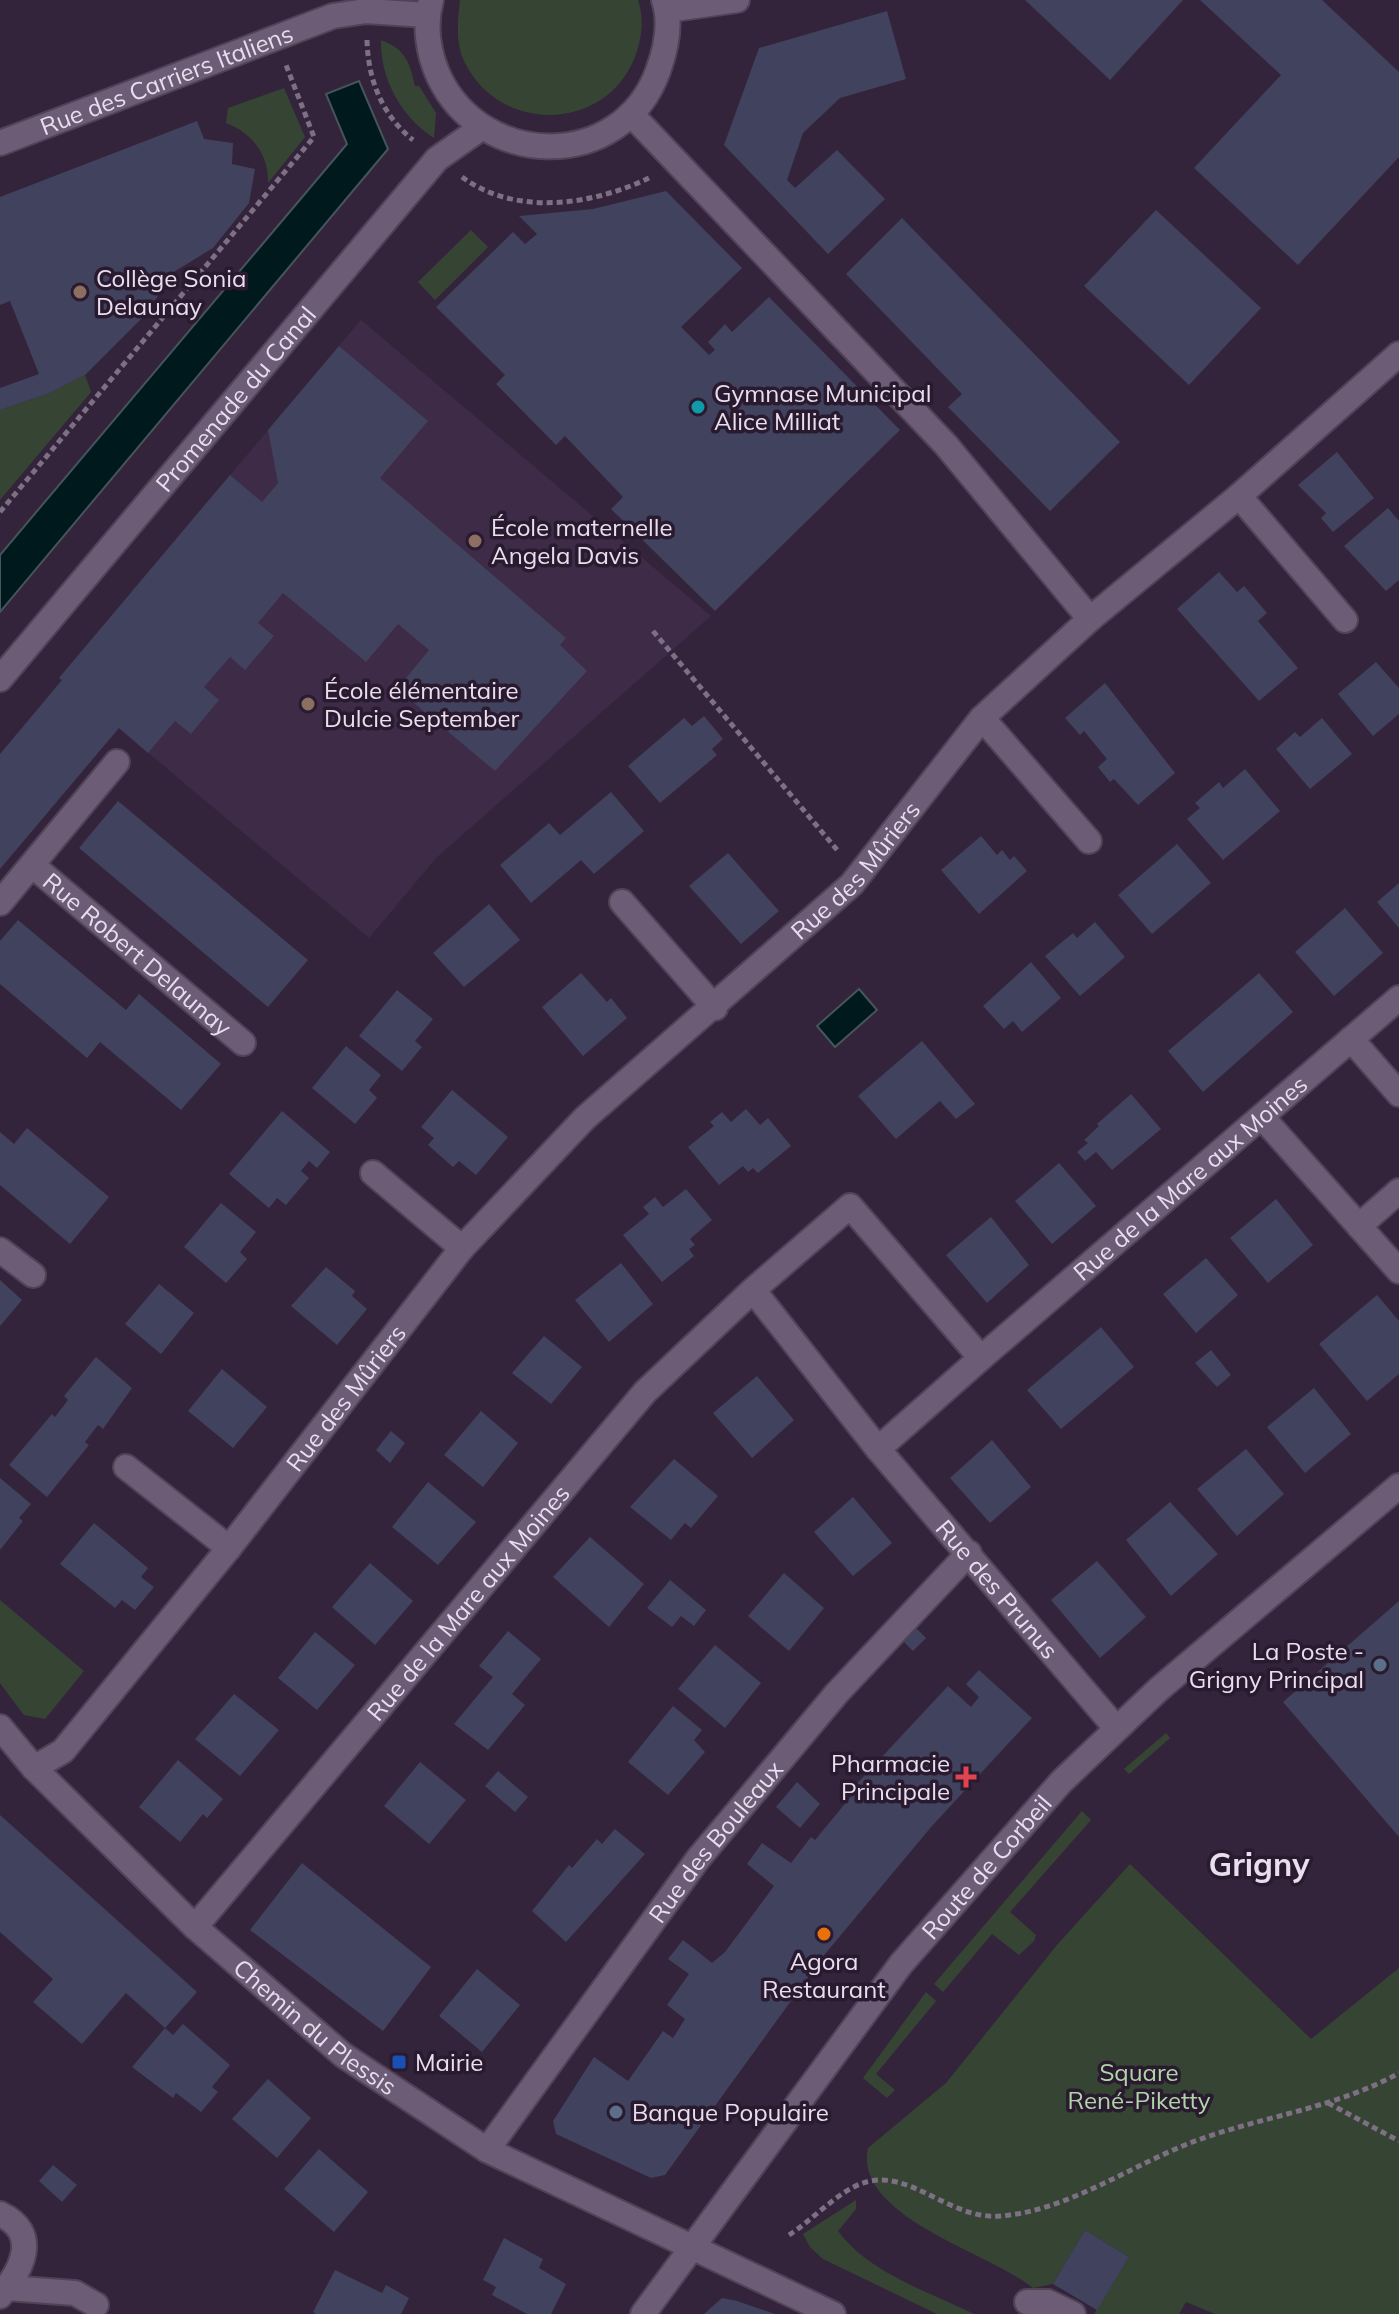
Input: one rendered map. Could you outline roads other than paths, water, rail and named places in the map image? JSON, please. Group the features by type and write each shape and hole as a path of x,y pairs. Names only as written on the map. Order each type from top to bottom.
{"street":[{"path":"429,7 430,58 449,98 481,128 518,145 558,147 598,137 631,114 654,84 666,48 665,5 737,0"},
{"name":"Rue des Carriers Italiens","path":"0,143 333,16 429,7"},
{"path":"631,114 946,445 1090,619"},
{"name":"Promenade du Canal","path":"0,679 437,159 481,128"},
{"name":"Rue des Mûriers","path":"34,1768 63,1751 229,1548 462,1248 585,1118 715,1008 859,877 982,718 1090,619 1239,496 1399,354"},
{"path":"1239,496 1345,620"},
{"path":"982,718 1089,841"},
{"path":"0,903 117,762"},
{"name":"Rue Robert Delaunay","path":"32,865 243,1043"},
{"path":"622,902 715,1008"},
{"name":"Rue de la Mare aux Moines","path":"878,1449 1399,998"},
{"path":"1351,1039 1399,1094"},
{"path":"1262,1117 1399,1271"},
{"path":"373,1173 462,1248"},
{"path":"1359,1226 1399,1191"},
{"name":"Rue de la Mare aux Moines","path":"195,1927 645,1392 753,1290 850,1206 981,1358"},
{"path":"0,1250 33,1275"},
{"name":"Rue des Prunus","path":"753,1290 878,1449 1116,1728"},
{"path":"126,1467 229,1548"},
{"name":"Route de Corbeil","path":"643,2314 901,1964 1061,1782 1116,1728 1395,1498"},
{"name":"Rue des Bouleaux","path":"487,2150 698,1859 837,1693 969,1553"},
{"name":"Chemin du Plessis","path":"0,1727 34,1768 195,1927 343,2055 487,2150 689,2249 833,2314"},
{"path":"0,2214 12,2220 25,2245 19,2273 3,2292"},
{"path":"3,2292 75,2293 96,2305"},
{"path":"1027,2302 1048,2302 1073,2314"}],"place":[{"name":"Collège Sonia Delaunay","path":"80,292"},
{"name":"Gymnase Municipal Alice Milliat","path":"698,407"},
{"name":"École maternelle Angela Davis","path":"475,541"},
{"name":"École élémentaire Dulcie September","path":"308,704"},
{"name":"La Poste - Grigny Principal","path":"1380,1665"},
{"name":"Pharmacie Principale","path":"966,1777"},
{"name":"Agora Restaurant","path":"824,1934"},
{"name":"Mairie","path":"399,2062"},
{"name":"Banque Populaire","path":"616,2112"}],"district":[{"name":"Grigny","path":"1259,1864"}],"park label":[{"name":"Square René-Piketty","path":"1139,2086"}]}
